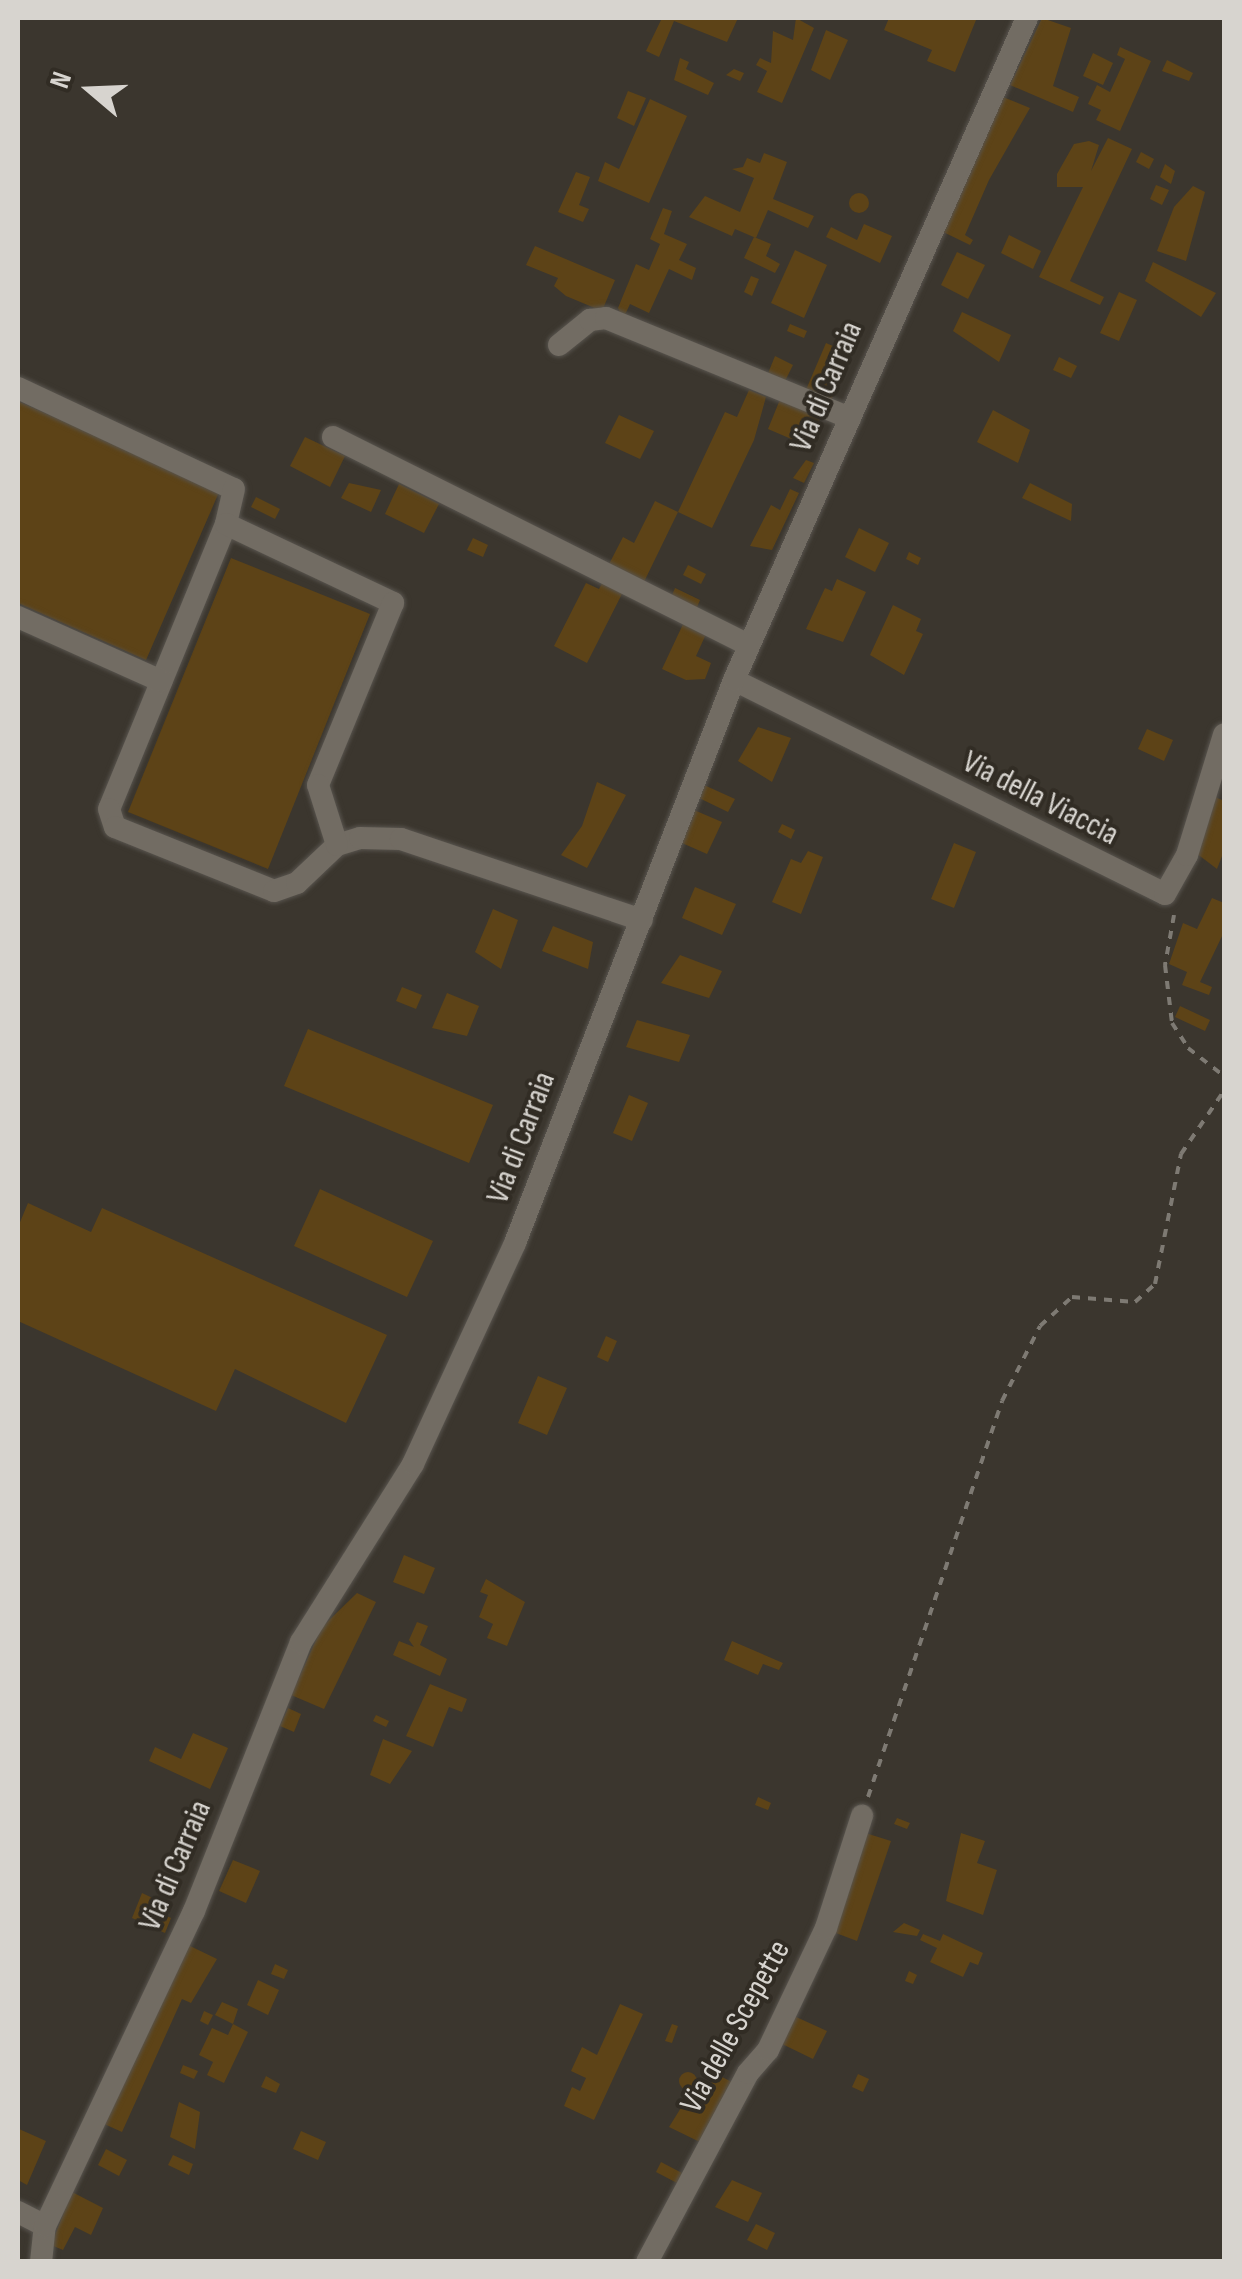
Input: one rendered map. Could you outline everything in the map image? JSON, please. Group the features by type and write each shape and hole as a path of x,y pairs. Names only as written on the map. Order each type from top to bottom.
{"street":[{"name":"Via di Carraia","path":"41,2262 46,2226 194,1911 301,1642 414,1464 500,1278 734,680 1022,19"},
{"path":"559,344 590,320 606,318 850,418"},
{"path":"18,388 234,490 226,524 109,809 115,827 274,891 296,884 337,846 380,836 642,920"},
{"path":"333,436 749,645"},
{"path":"226,524 393,603 318,785 337,846"},
{"path":"18,616 161,681"},
{"name":"Via della Viaccia","path":"734,680 1165,894"},
{"path":"1165,894 1187,855 1224,735"},
{"name":"Via delle Scepette","path":"648,2262 776,2032 826,1928 862,1816"},
{"path":"18,2212 46,2226"}],"path":[{"path":"1165,894 1174,912 1165,965 1172,1023 1188,1048 1224,1076"},
{"path":"862,1816 1002,1402 1040,1326 1072,1297 1135,1302 1155,1284 1180,1154 1224,1091"}],"building":[{"path":"662,18 738,18 727,42 674,21 659,57 646,51"},
{"path":"796,18 814,28 782,103 757,92 767,71 756,65 760,58 771,63 773,31 793,40"},
{"path":"889,18 976,20 955,72 927,61 932,50 884,30"},
{"path":"1042,18 1071,28 1053,86 1079,97 1073,112 1010,85"},
{"path":"826,30 848,40 830,80 811,70"},
{"path":"1120,47 1151,61 1120,131 1096,120 1101,110 1088,104 1097,85 1110,92 1125,59 1117,55"},
{"path":"1093,53 1113,63 1103,85 1083,76"},
{"path":"680,58 689,62 686,69 714,83 708,95 674,80"},
{"path":"1167,60 1193,73 1189,81 1162,71"},
{"path":"734,69 744,73 740,81 726,75"},
{"path":"628,91 646,98 634,126 617,118"},
{"path":"1003,97 1030,108 989,180 965,235 973,240 970,245 937,229"},
{"path":"650,99 687,116 649,203 598,181 605,162 619,169"},
{"path":"1108,138 1132,149 1070,281 1104,297 1100,305 1039,277 1083,187 1057,187 1057,174 1074,144 1089,141 1099,145 1091,171"},
{"path":"1141,152 1154,159 1149,169 1136,162"},
{"path":"764,153 787,162 773,199 814,216 808,228 768,210 756,238 735,229 732,236 689,217 705,196 740,212 754,178 732,169 743,167 747,158 760,163"},
{"path":"1165,164 1175,171 1171,184 1160,177"},
{"path":"576,172 590,177 579,205 589,209 583,222 558,212"},
{"path":"1156,185 1169,190 1162,205 1150,199"},
{"path":"1193,186 1205,192 1186,261 1157,251 1174,207"},
{"path":"859,193 869,203 859,213 849,203"},
{"path":"663,208 672,211 664,234 687,244 679,260 696,268 692,280 669,269 649,313 630,304 623,319 618,308 636,264 649,270 660,244 650,239"},
{"path":"864,224 892,236 880,263 826,237 831,227 857,240"},
{"path":"1009,235 1041,251 1033,269 1001,253"},
{"path":"754,237 771,244 766,256 780,264 775,273 744,258"},
{"path":"535,246 615,280 602,311 566,296 554,286 558,278 526,265"},
{"path":"795,250 827,265 804,318 771,303"},
{"path":"957,252 985,265 968,299 941,285"},
{"path":"1153,262 1216,293 1201,317 1145,281"},
{"path":"751,276 759,279 752,296 744,292"},
{"path":"1119,292 1137,300 1119,341 1100,333"},
{"path":"962,312 1011,335 999,362 953,331"},
{"path":"790,324 807,331 804,338 787,331"},
{"path":"826,343 851,354 830,403 805,392"},
{"path":"775,356 793,365 784,383 767,376"},
{"path":"1059,357 1077,366 1071,378 1053,370"},
{"path":"749,390 766,397 754,440 712,528 678,512 725,412 737,417"},
{"path":"781,397 822,413 815,431 802,425 796,441 768,429"},
{"path":"20,402 220,490 146,660 18,603"},
{"path":"993,410 1030,430 1018,463 977,442"},
{"path":"619,415 654,431 640,459 605,443"},
{"path":"305,437 345,456 330,487 290,466"},
{"path":"806,460 814,463 804,483 793,478"},
{"path":"349,483 381,490 371,512 341,498"},
{"path":"1030,483 1072,504 1071,521 1022,498"},
{"path":"399,484 439,504 424,533 385,514"},
{"path":"790,489 799,493 772,550 750,546 771,505 780,510"},
{"path":"256,497 280,509 275,519 251,507"},
{"path":"655,501 678,512 642,586 607,568 623,537 634,543"},
{"path":"859,528 889,543 875,572 845,557"},
{"path":"473,538 488,545 483,557 467,550"},
{"path":"909,552 921,558 918,565 906,559"},
{"path":"231,558 370,614 268,869 128,812"},
{"path":"688,565 706,574 701,584 683,575"},
{"path":"604,579 624,590 587,663 554,646 586,583 599,589"},
{"path":"837,579 866,592 843,642 806,629 825,588 832,591"},
{"path":"675,588 700,600 695,612 670,600"},
{"path":"893,605 921,619 916,631 923,634 904,675 870,655"},
{"path":"684,622 707,632 696,656 711,663 705,679 686,680 662,669"},
{"path":"758,727 791,738 772,782 738,761"},
{"path":"1147,729 1173,740 1164,761 1138,749"},
{"path":"597,782 626,795 587,868 561,855 582,826"},
{"path":"704,785 735,799 728,812 699,798"},
{"path":"1213,796 1224,801 1224,851 1217,869 1192,850"},
{"path":"694,810 722,822 707,854 682,843"},
{"path":"782,824 795,830 791,839 778,832"},
{"path":"954,843 976,852 954,908 931,899"},
{"path":"808,851 823,857 801,914 772,902 791,859 801,863"},
{"path":"695,887 736,904 722,935 682,918"},
{"path":"1212,898 1224,903 1224,932 1200,982 1212,987 1209,995 1182,985 1187,972 1169,964 1183,923 1197,929"},
{"path":"493,909 518,920 501,969 475,952"},
{"path":"553,926 593,942 588,969 542,951"},
{"path":"680,955 722,971 709,998 661,983"},
{"path":"402,987 422,995 416,1009 396,1001"},
{"path":"447,993 479,1006 467,1036 432,1028"},
{"path":"1180,1006 1210,1020 1205,1031 1175,1017"},
{"path":"637,1020 690,1035 679,1062 626,1047"},
{"path":"308,1029 493,1105 469,1163 284,1086"},
{"path":"629,1095 648,1103 632,1141 613,1133"},
{"path":"320,1189 433,1241 407,1297 294,1246"},
{"path":"28,1203 91,1232 102,1208 387,1335 346,1423 235,1369 216,1411 18,1321 18,1227"},
{"path":"606,1336 617,1341 608,1362 597,1357"},
{"path":"538,1376 567,1388 547,1435 518,1423"},
{"path":"404,1555 435,1568 424,1594 393,1582"},
{"path":"486,1579 525,1602 507,1646 487,1638 493,1624 479,1617 488,1595 480,1592"},
{"path":"357,1593 376,1602 324,1709 291,1695 322,1627"},
{"path":"417,1622 428,1626 420,1645 447,1659 440,1676 393,1655 399,1641 414,1647 409,1640"},
{"path":"732,1641 783,1663 779,1670 763,1664 758,1675 724,1660"},
{"path":"430,1684 467,1699 462,1712 449,1707 433,1747 406,1736"},
{"path":"288,1708 301,1714 294,1732 280,1726"},
{"path":"376,1715 389,1721 386,1727 373,1721"},
{"path":"193,1733 228,1748 210,1789 149,1761 155,1747 181,1759"},
{"path":"383,1739 412,1751 390,1784 370,1775"},
{"path":"758,1797 771,1803 768,1810 755,1805"},
{"path":"897,1818 910,1823 907,1829 894,1824"},
{"path":"859,1831 891,1841 857,1941 828,1930"},
{"path":"961,1833 985,1841 977,1863 997,1870 983,1915 946,1901"},
{"path":"233,1860 260,1871 246,1903 219,1891"},
{"path":"142,1893 159,1901 155,1911 171,1918 165,1933 132,1918"},
{"path":"904,1923 920,1930 917,1936 893,1932"},
{"path":"923,1934 940,1941 943,1934 983,1953 978,1965 970,1962 963,1977 930,1962 937,1948 920,1940"},
{"path":"188,1945 217,1959 191,2003 182,1999 122,2132 102,2123"},
{"path":"275,1964 288,1970 284,1979 271,1974"},
{"path":"909,1971 917,1975 913,1984 905,1981"},
{"path":"258,1980 279,1990 268,2015 247,2005"},
{"path":"222,2002 238,2009 233,2024 215,2015"},
{"path":"620,2004 643,2014 594,2120 564,2106 572,2087 580,2091 586,2078 571,2071 582,2047 597,2055"},
{"path":"204,2011 213,2015 208,2025 200,2021"},
{"path":"794,2016 827,2031 813,2059 780,2043"},
{"path":"233,2024 248,2032 224,2083 207,2075 213,2062 199,2055 212,2028 228,2035"},
{"path":"672,2024 678,2026 672,2043 665,2041"},
{"path":"183,2065 198,2071 194,2079 180,2073"},
{"path":"688,2072 697,2081 688,2090 679,2081"},
{"path":"716,2074 734,2083 702,2143 669,2127 684,2103 698,2110"},
{"path":"858,2074 869,2079 863,2092 852,2087"},
{"path":"266,2076 280,2084 276,2093 261,2087"},
{"path":"179,2102 200,2112 195,2149 170,2137"},
{"path":"19,2129 46,2141 27,2185 18,2180"},
{"path":"301,2131 326,2142 318,2160 293,2149"},
{"path":"106,2149 127,2160 119,2176 98,2165"},
{"path":"173,2155 193,2164 189,2175 168,2165"},
{"path":"661,2162 682,2173 677,2183 656,2172"},
{"path":"732,2180 762,2193 748,2222 715,2207"},
{"path":"72,2192 103,2208 91,2235 75,2227 63,2250 51,2245"},
{"path":"756,2224 775,2233 767,2250 747,2240"}]}
